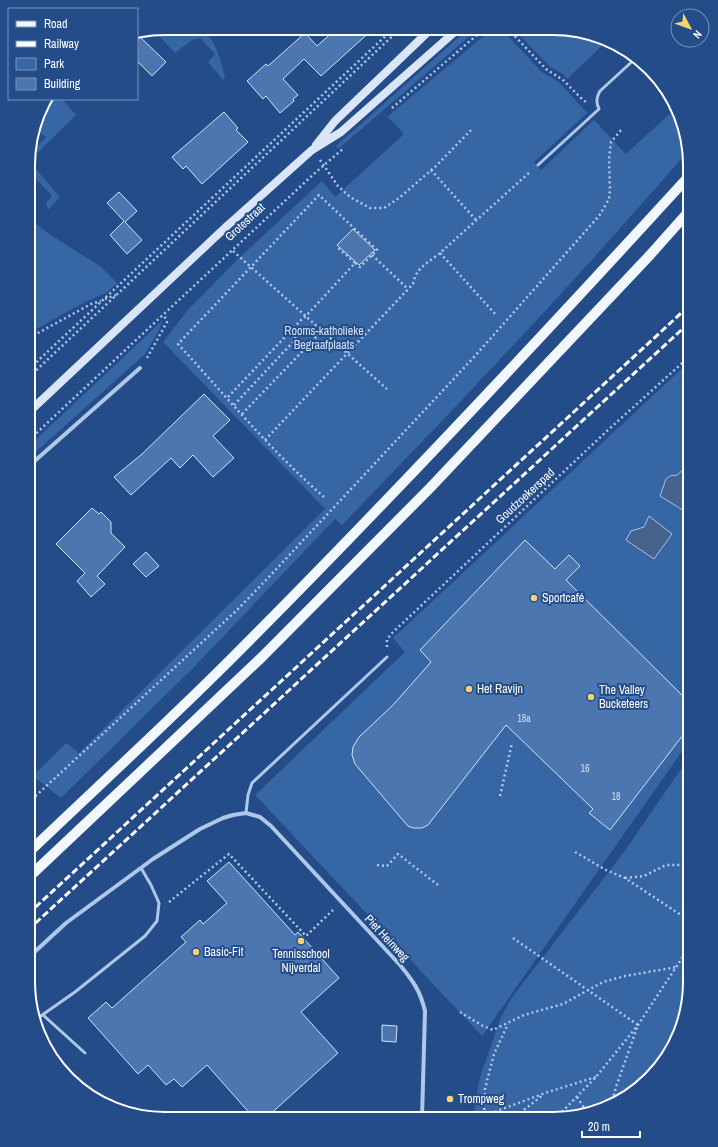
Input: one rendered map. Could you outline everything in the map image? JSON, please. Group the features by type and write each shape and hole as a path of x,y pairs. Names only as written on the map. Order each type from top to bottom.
{"main road":[{"path":"35,846 230,660 357,530 543,336 683,183"},
{"path":"35,871 261,658 430,488 650,255 683,218"}],"street":[{"name":"Grotestraat","path":"312,150 334,121 425,35"},
{"name":"Grotestraat","path":"35,406 228,226 312,150 341,132 451,35"},
{"path":"35,461 140,368"},
{"path":"35,952 66,923 153,859 200,829 223,818 246,813"},
{"name":"Piet Heinweg","path":"246,813 260,818 271,826 400,965 412,980 421,996 425,1011 422,1112"}],"lane":[{"path":"538,165 599,109 596,104 600,91 632,62"},
{"path":"246,813 248,795 252,783 387,658"},
{"path":"39,1017 75,992 145,936 158,921 158,903 151,885 141,868"},
{"path":"43,1015 85,1053"}],"path":[{"path":"35,363 387,35"},
{"path":"35,371 394,35"},
{"path":"388,111 477,35"},
{"path":"514,35 546,69 563,80 582,99 599,109"},
{"path":"312,150 338,186 350,197 370,208 378,209 384,208 399,198 431,170 471,130"},
{"path":"35,797 237,610 475,356 599,216 609,199 609,159 611,142 621,130"},
{"name":"Grotestraat","path":"35,434 324,165 348,145"},
{"path":"265,440 413,284 422,266 440,254 538,165"},
{"path":"431,170 476,220"},
{"path":"324,497 265,440 228,397 178,344 319,195 377,250 360,267 338,248"},
{"path":"233,251 387,389"},
{"path":"440,254 496,315"},
{"path":"372,255 408,289"},
{"path":"228,397 355,263"},
{"path":"35,335 91,304 118,294"},
{"path":"140,368 167,322 164,315"},
{"path":"234,405 294,341 296,325"},
{"path":"242,414 322,330"},
{"name":"Goudzoekerspad","path":"387,658 387,640 391,634 596,441 683,362"},
{"path":"500,796 512,743"},
{"path":"576,852 606,870 625,878 683,917"},
{"path":"158,911 229,854 305,937 340,902"},
{"path":"377,865 387,866 398,854 438,885"},
{"path":"625,878 644,876 666,865 683,865"},
{"path":"513,938 638,1025"},
{"path":"561,1112 596,1077 638,1025 683,957"},
{"path":"460,1012 483,1026 493,1030 524,1015 563,1004 602,982 625,976 677,967"},
{"path":"484,1112 484,1089 494,1054 508,1024"},
{"path":"613,1097 638,1025"},
{"path":"492,1112 596,1077"},
{"path":"521,1112 545,1093"},
{"path":"577,1097 585,1109"}],"green space":[{"path":"159,35 208,35 220,58 225,78 223,80 208,62 215,54 200,38 192,40 175,53"},
{"path":"461,35 471,35 338,149 336,146"},
{"name":"Rooms-katholieke Begraafplaats","path":"485,35 507,35 543,73 559,82 587,113 534,162 541,170 594,120 626,154 672,112 681,139 683,157 518,341 342,525 335,519 194,667 61,798 35,778 35,774 66,743 79,753 325,509 163,342 187,311 240,257 322,181 335,197 404,134 387,117"},
{"path":"520,35 570,36 587,39 603,45 567,79 563,74 549,66"},
{"path":"52,100 63,100 76,115 36,155 36,147 46,137 39,131 48,107"},
{"path":"35,168 60,197 48,210 46,203 52,196 35,178"},
{"path":"35,223 49,234 100,266 117,283 106,293 85,302 35,330"},
{"path":"163,320 145,354 35,453 35,440"},
{"path":"683,368 683,750 482,1036 255,795 405,652 393,638"},
{"path":"683,766 683,991 681,1008 670,1040 656,1061 645,1074 632,1085 618,1095 587,1108 562,1112 474,1112 480,1077 501,1017 513,996 624,852"}],"shaded area":[{"path":"683,470 683,510 660,496 666,479 670,476 677,475"},
{"path":"649,516 672,534 654,559 626,540 631,531 644,527"}],"building":[{"path":"303,35 307,35 317,46 329,35 366,35 321,76 304,59 283,79 298,95 293,99 294,101 280,113 266,96 263,99 247,81 266,64 268,66"},
{"path":"138,37 140,37 166,62 152,76 138,62"},
{"path":"224,112 238,128 236,130 248,142 202,184 186,166 183,169 172,157"},
{"path":"119,192 137,211 125,222 142,240 127,254 110,235 124,221 107,203"},
{"path":"353,229 375,250 359,265 337,245"},
{"path":"204,394 230,420 213,436 234,458 213,477 193,455 180,468 171,458 131,495 114,477 142,454"},
{"path":"92,508 99,514 101,512 111,522 111,533 125,547 97,576 105,584 91,597 77,581 85,573 56,544"},
{"path":"525,540 555,569 569,555 580,566 566,580 683,696 683,735 610,830 589,813 593,809 506,725 428,825 422,828 413,828 408,826 355,764 352,755 353,747 359,737 393,705 431,662 420,650"},
{"path":"146,552 159,566 146,577 133,564"},
{"path":"229,862 295,935 298,932 339,978 301,1012 338,1053 273,1112 249,1112 207,1065 182,1087 174,1079 166,1085 148,1065 138,1074 88,1018 106,1002 112,1008 186,942 181,937 200,920 203,924 227,903 207,881"},
{"path":"382,1025 397,1026 396,1042 382,1041"}],"railway":[{"path":"35,908 683,311"},
{"path":"35,924 683,328"}],"place":[{"name":"Sportcafé","path":"534,598"},
{"name":"Het Ravijn","path":"469,689"},
{"name":"The Valley Bucketeers","path":"591,697"},
{"name":"Tennisschool Nijverdal","path":"301,941"},
{"name":"Basic-Fit","path":"196,952"},
{"name":"Trompweg","path":"450,1099"}]}
